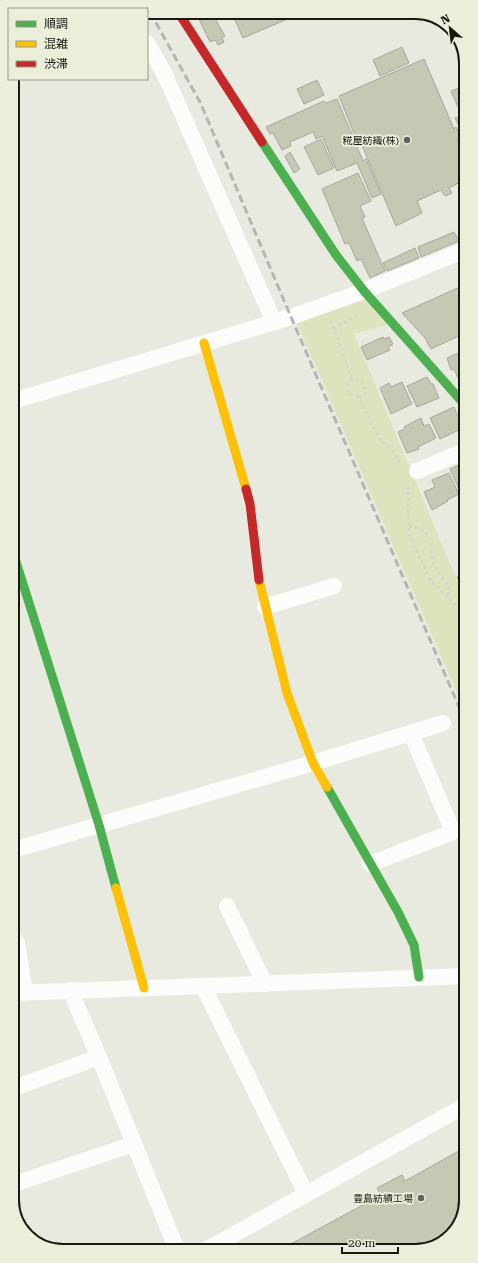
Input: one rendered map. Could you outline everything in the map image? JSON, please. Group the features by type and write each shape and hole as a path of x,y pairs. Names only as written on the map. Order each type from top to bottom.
{"street":[{"path":"183,19 332,249 364,291 459,397"},
{"path":"148,46 164,73 274,322"},
{"path":"19,399 274,322 325,305 364,291 459,252"},
{"path":"204,343 250,504 259,582 288,693 313,763 398,912 414,945 419,977"},
{"path":"417,471 459,454"},
{"path":"19,583 99,825 144,988"},
{"path":"265,607 334,586"},
{"path":"19,848 313,763 443,723"},
{"path":"370,864 453,832 411,733"},
{"path":"227,906 265,984"},
{"path":"19,993 459,976"},
{"path":"203,986 306,1194"},
{"path":"70,990 99,1057 175,1244"},
{"path":"19,1086 99,1057"},
{"path":"217,1244 459,1109"},
{"path":"19,1182 134,1144"}],"path":[{"path":"334,329 376,304"},
{"path":"325,305 352,380"},
{"path":"360,398 366,391 363,383 357,378 352,380 347,385 347,391 351,395 360,398 379,438 395,453 400,468"},
{"path":"406,482 408,489 410,534 431,582 459,608"},
{"path":"409,526 420,528 429,536 433,562 444,577 450,590 447,597"}],"green space":[{"path":"366,297 387,325 354,334 459,586 459,697 296,321"}],"building":[{"path":"199,19 215,19 225,36 222,38 224,42 218,45 215,40 210,42"},
{"path":"237,19 288,19 243,38 235,20"},
{"path":"402,47 409,63 380,76 373,60"},
{"name":"糀屋紡織(株)","path":"424,59 454,129 456,127 459,131 459,137 457,138 459,142 459,183 449,188 452,193 445,196 441,190 417,201 422,213 396,226 361,143 358,144 339,96"},
{"path":"317,80 324,95 304,104 297,89"},
{"path":"459,88 459,109 451,91"},
{"path":"337,99 363,161 366,159 381,194 372,198 357,163 337,171 322,136 316,139 313,132 290,142 291,146 282,150 273,133 270,134 266,127 324,101 326,103"},
{"path":"459,117 459,126 455,118"},
{"path":"321,139 334,168 318,175 304,147"},
{"path":"290,152 300,169 294,173 285,156"},
{"path":"358,173 371,201 360,206 365,217 362,218 385,271 370,278 361,259 357,261 349,243 345,244 322,189"},
{"path":"454,232 459,241 421,257 418,247"},
{"path":"415,248 419,258 387,271 383,263"},
{"path":"459,287 459,336 431,349 425,338 402,313"},
{"path":"383,337 384,339 389,337 393,344 388,347 390,350 367,360 361,347"},
{"path":"459,353 459,380 454,369 451,370 447,358"},
{"path":"427,377 431,384 433,384 439,398 417,407 407,386"},
{"path":"402,382 412,404 391,414 380,388 389,383 391,387"},
{"path":"454,407 459,419 459,430 440,439 430,418"},
{"path":"421,418 424,426 429,424 436,438 418,447 419,449 407,453 398,432"},
{"path":"459,465 459,489 450,469"},
{"path":"449,473 459,494 432,510 424,492 435,487 432,480"},
{"name":"豊島紡績工場","path":"459,1151 459,1206 457,1214 450,1227 432,1241 421,1244 291,1244 381,1195 377,1188 402,1175 405,1181"}],"railway":[{"path":"154,19 200,102 459,707"}],"traffic: fast":[{"path":"262,142 336,255 364,291 459,398"},
{"path":"19,571 99,825 116,888"},
{"path":"327,787 398,912 414,945 419,977"}],"traffic: slow":[{"path":"204,343 246,489"},
{"path":"259,580 287,693 313,763 327,787"},
{"path":"116,888 144,988"}],"traffic: jam":[{"path":"183,19 262,142"},
{"path":"246,489 250,504 259,580"}],"place":[{"name":"糀屋紡織(株)","path":"407,140"},
{"name":"豊島紡績工場","path":"421,1198"}]}
